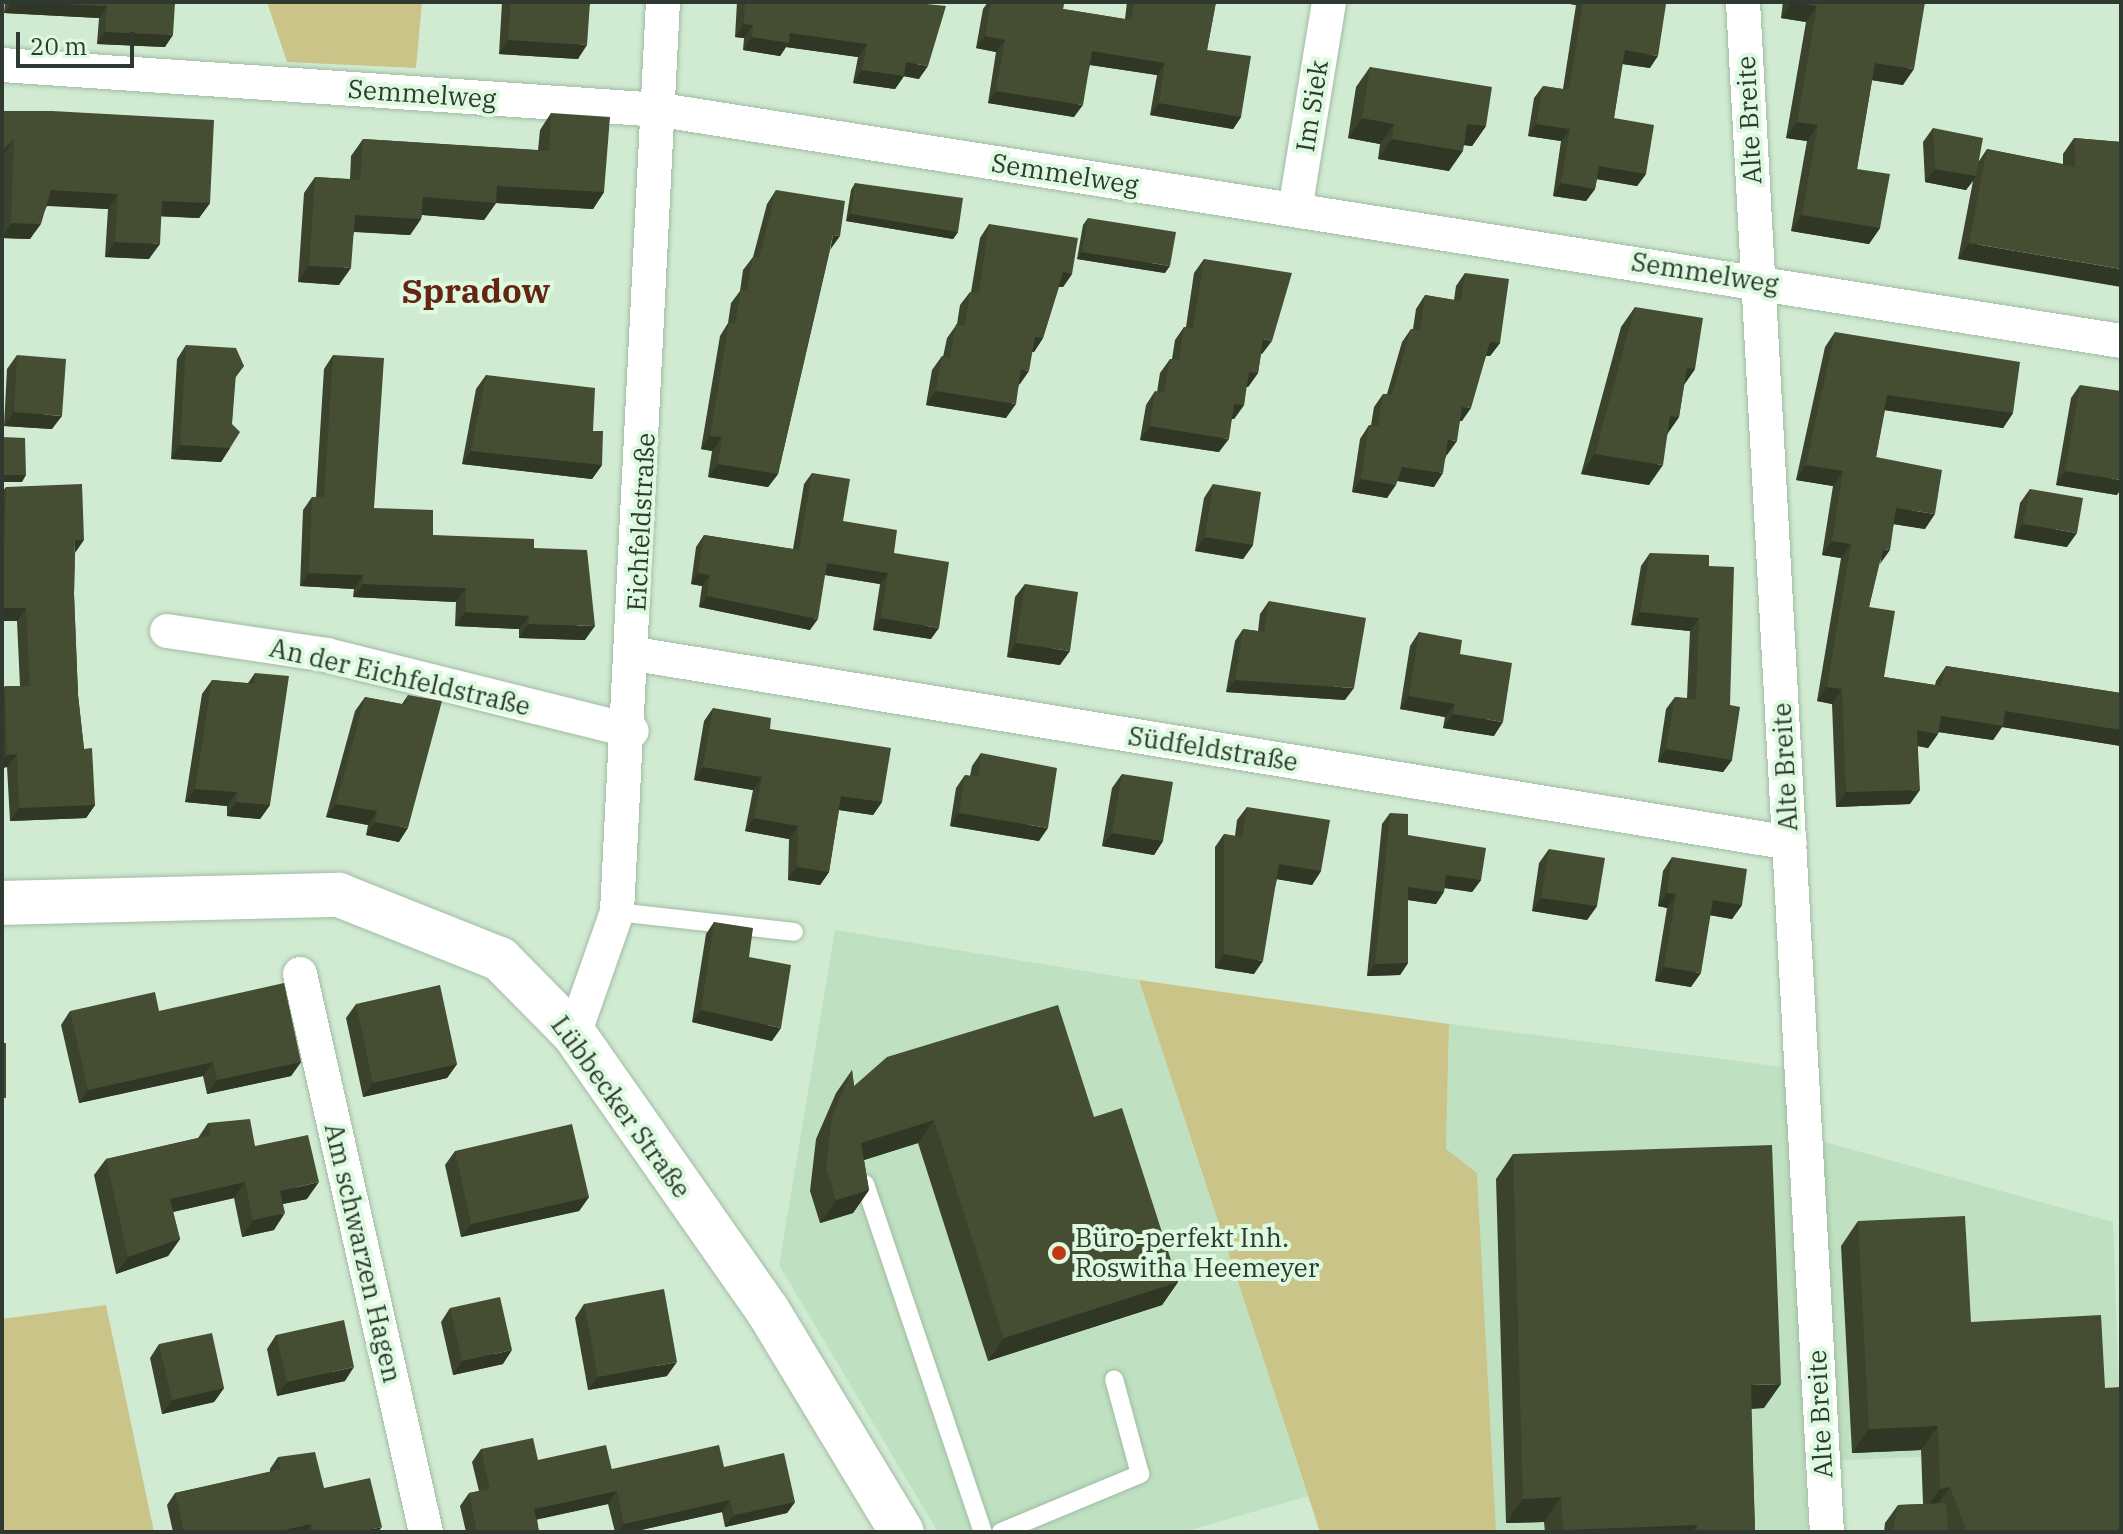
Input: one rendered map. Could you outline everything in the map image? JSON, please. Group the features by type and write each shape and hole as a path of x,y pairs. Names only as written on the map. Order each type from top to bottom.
{"main road":[{"name":"Lübbecker Straße","path":"2,903 339,895 500,959 574,1034 768,1311 902,1532"}],"street":[{"name":"Eichfeldstraße","path":"574,1034 615,934 617,912 632,731 661,110 663,2"},
{"name":"Im Siek","path":"1295,210 1329,2"},
{"name":"Alte Breite","path":"1743,2 1827,1532"},
{"name":"Semmelweg","path":"2,65 661,110 2121,341"},
{"name":"An der Eichfeldstraße","path":"167,631 327,655 632,731"},
{"name":"Südfeldstraße","path":"635,654 1790,843"},
{"name":"Am schwarzen Hagen","path":"300,974 426,1532"}],"lane":[{"path":"617,912 794,932"},
{"path":"865,1184 983,1532"},
{"path":"1001,1532 1140,1474 1114,1379"}],"shaded area":[{"path":"267,2 422,2 416,68 287,62"},
{"path":"835,930 1139,980 1308,1496 1183,1532 938,1532 779,1265"},
{"path":"1139,980 1449,1024 1446,1149 1477,1173 1496,1532 1320,1532"},
{"path":"1449,1024 1808,1070 1817,1140 2113,1222 2121,1448 1804,1462 1807,1532 1496,1532 1477,1173 1446,1150"},
{"path":"106,1305 154,1532 2,1532 2,1319"}],"building":[{"path":"24,2 175,2 173,35 105,32 107,6"},
{"path":"511,2 590,2 587,45 508,40"},
{"path":"745,2 907,2 946,6 928,66 906,62 904,76 862,70 867,44 790,33 789,43 752,37 753,25 744,24"},
{"path":"991,2 1064,2 1063,9 1131,20 1134,2 1216,2 1207,50 1251,56 1241,117 1159,103 1165,63 1092,51 1083,105 996,91 1005,40 985,36"},
{"path":"1583,2 1666,4 1658,56 1625,50 1614,118 1654,125 1646,174 1599,166 1595,189 1561,183 1570,129 1536,124 1543,86 1569,90"},
{"path":"1793,2 1925,2 1914,69 1875,63 1857,169 1890,174 1880,228 1802,215 1818,125 1797,122 1817,6"},
{"path":"1370,67 1492,87 1486,126 1467,124 1463,151 1392,139 1394,124 1362,118"},
{"path":"2,111 214,120 210,203 162,201 160,244 115,242 118,194 51,190 41,224 11,223 14,139 2,151"},
{"path":"551,113 610,117 604,192 497,186 496,203 423,197 421,219 355,215 351,268 309,266 315,177 360,180 363,139 549,151"},
{"path":"1933,128 1983,138 1976,176 1935,169"},
{"path":"2074,138 2121,142 2121,269 1969,243 1987,149 2075,167"},
{"path":"855,183 963,198 958,232 851,214"},
{"path":"776,190 845,201 840,236 833,235 778,474 718,464 722,437 710,436 729,322 735,324 741,290 747,291 753,257 759,258"},
{"path":"1088,218 1176,232 1170,266 1082,252"},
{"path":"989,224 1078,238 1072,274 1063,272 1043,338 1035,337 1029,371 1021,369 1016,404 936,391 942,356 950,358 956,324 965,326 970,292 979,293"},
{"path":"1204,259 1292,273 1272,341 1263,339 1258,373 1249,372 1244,405 1234,404 1229,439 1150,426 1155,391 1164,393 1170,359 1179,360 1184,327 1193,328"},
{"path":"1465,273 1509,279 1500,343 1490,342 1471,408 1462,407 1457,441 1448,440 1443,473 1402,467 1396,485 1361,479 1369,425 1378,426 1383,394 1392,395 1411,329 1420,330 1425,295 1461,301"},
{"path":"1635,307 1703,318 1695,369 1687,368 1679,417 1670,416 1663,465 1595,454"},
{"path":"1835,332 2020,362 2013,413 1887,395 1876,457 1942,470 1935,514 1896,508 1890,550 1883,549 1869,607 1895,611 1884,677 1941,686 1946,666 2121,693 2121,730 2005,711 2003,726 1941,716 1938,734 1917,730 1920,790 1846,792 1842,689 1827,687 1851,544 1832,541 1843,471 1806,465"},
{"path":"186,345 236,348 244,366 236,373 232,424 240,432 230,448 180,445"},
{"path":"17,355 66,359 62,416 14,412"},
{"path":"333,355 384,358 374,508 433,510 433,535 534,539 534,548 587,550 595,626 528,624 529,616 465,612 466,588 363,584 363,575 309,573 312,497 324,497"},
{"path":"486,375 595,388 593,431 603,431 602,465 471,451"},
{"path":"2080,385 2121,391 2121,480 2065,471"},
{"path":"2,437 25,438 26,475 2,475"},
{"path":"812,473 850,479 843,521 897,530 894,553 949,562 939,628 881,618 888,573 827,563 818,619 707,596 710,575 698,573 704,535 799,550"},
{"path":"82,484 84,540 75,540 78,695 84,749 92,748 95,805 19,808 17,754 7,755 5,686 30,686 26,608 2,608 6,487"},
{"path":"1213,484 1261,492 1253,545 1205,537"},
{"path":"2030,489 2083,498 2077,533 2023,524"},
{"path":"1650,553 1709,555 1709,566 1734,567 1730,705 1740,707 1732,760 1666,749 1675,697 1696,700 1699,618 1640,612"},
{"path":"1025,584 1078,592 1070,651 1016,643"},
{"path":"1269,601 1366,618 1354,688 1235,680 1243,629 1264,632"},
{"path":"1419,632 1462,640 1460,654 1512,663 1503,722 1453,714 1455,704 1409,696"},
{"path":"255,673 289,676 270,805 236,802 237,792 195,789 212,680 254,684"},
{"path":"408,695 442,701 408,828 375,822 377,811 336,804 365,697 406,705"},
{"path":"713,708 771,718 770,729 891,748 882,802 841,796 829,872 797,867 798,826 754,818 762,777 703,767"},
{"path":"981,753 1057,768 1048,828 959,813 965,775 978,777"},
{"path":"1122,774 1173,782 1163,841 1112,833"},
{"path":"1247,807 1330,820 1321,871 1279,864 1263,961 1224,954 1224,834 1242,837"},
{"path":"1390,813 1408,814 1408,835 1486,848 1481,880 1446,875 1444,892 1408,887 1408,963 1375,964"},
{"path":"1549,849 1605,858 1597,906 1541,898"},
{"path":"1672,857 1747,869 1742,905 1713,900 1701,973 1664,967 1676,894 1667,893"},
{"path":"714,922 753,928 749,957 791,965 781,1028 701,1010"},
{"path":"284,983 301,1062 217,1080 213,1062 88,1090 70,1011 155,992 159,1011"},
{"path":"440,985 457,1064 373,1083 356,1004"},
{"path":"1058,1005 1094,1117 1122,1108 1178,1282 1004,1338 934,1120 861,1143 869,1190 836,1200 826,1168 832,1116 852,1070 854,1086 887,1057"},
{"path":"2,1043 6,1043 6,1098 2,1098"},
{"path":"250,1119 255,1146 308,1135 319,1182 280,1191 285,1213 253,1220 245,1182 170,1199 180,1239 128,1257 106,1159 211,1135 208,1123"},
{"path":"572,1124 589,1197 471,1224 455,1151"},
{"path":"1772,1145 1781,1384 1751,1385 1755,1532 1697,1532 1697,1525 1563,1530 1561,1497 1523,1499 1513,1154"},
{"path":"1965,1216 1971,1322 2101,1315 2105,1388 2121,1387 2121,1532 1967,1532 1950,1487 1940,1489 1938,1426 1869,1429 1858,1221"},
{"path":"664,1289 677,1362 598,1377 584,1304"},
{"path":"500,1297 512,1350 462,1361 450,1308"},
{"path":"344,1320 354,1367 287,1382 276,1335"},
{"path":"212,1333 224,1388 172,1400 159,1344"},
{"path":"533,1438 538,1460 606,1445 617,1491 534,1509 539,1532 477,1532 469,1493 490,1489 481,1449"},
{"path":"719,1445 724,1467 784,1453 795,1502 734,1515 730,1500 624,1524 612,1469"},
{"path":"315,1452 324,1488 370,1478 382,1527 359,1532 313,1532 311,1524 275,1532 184,1532 175,1493 281,1469 278,1457"},
{"path":"1946,1503 1948,1532 1894,1532 1898,1505"}],"place":[{"name":"Büro-perfekt Inh. Roswitha Heemeyer","path":"1059,1253"}],"district":[{"name":"Spradow","path":"476,291"}]}
